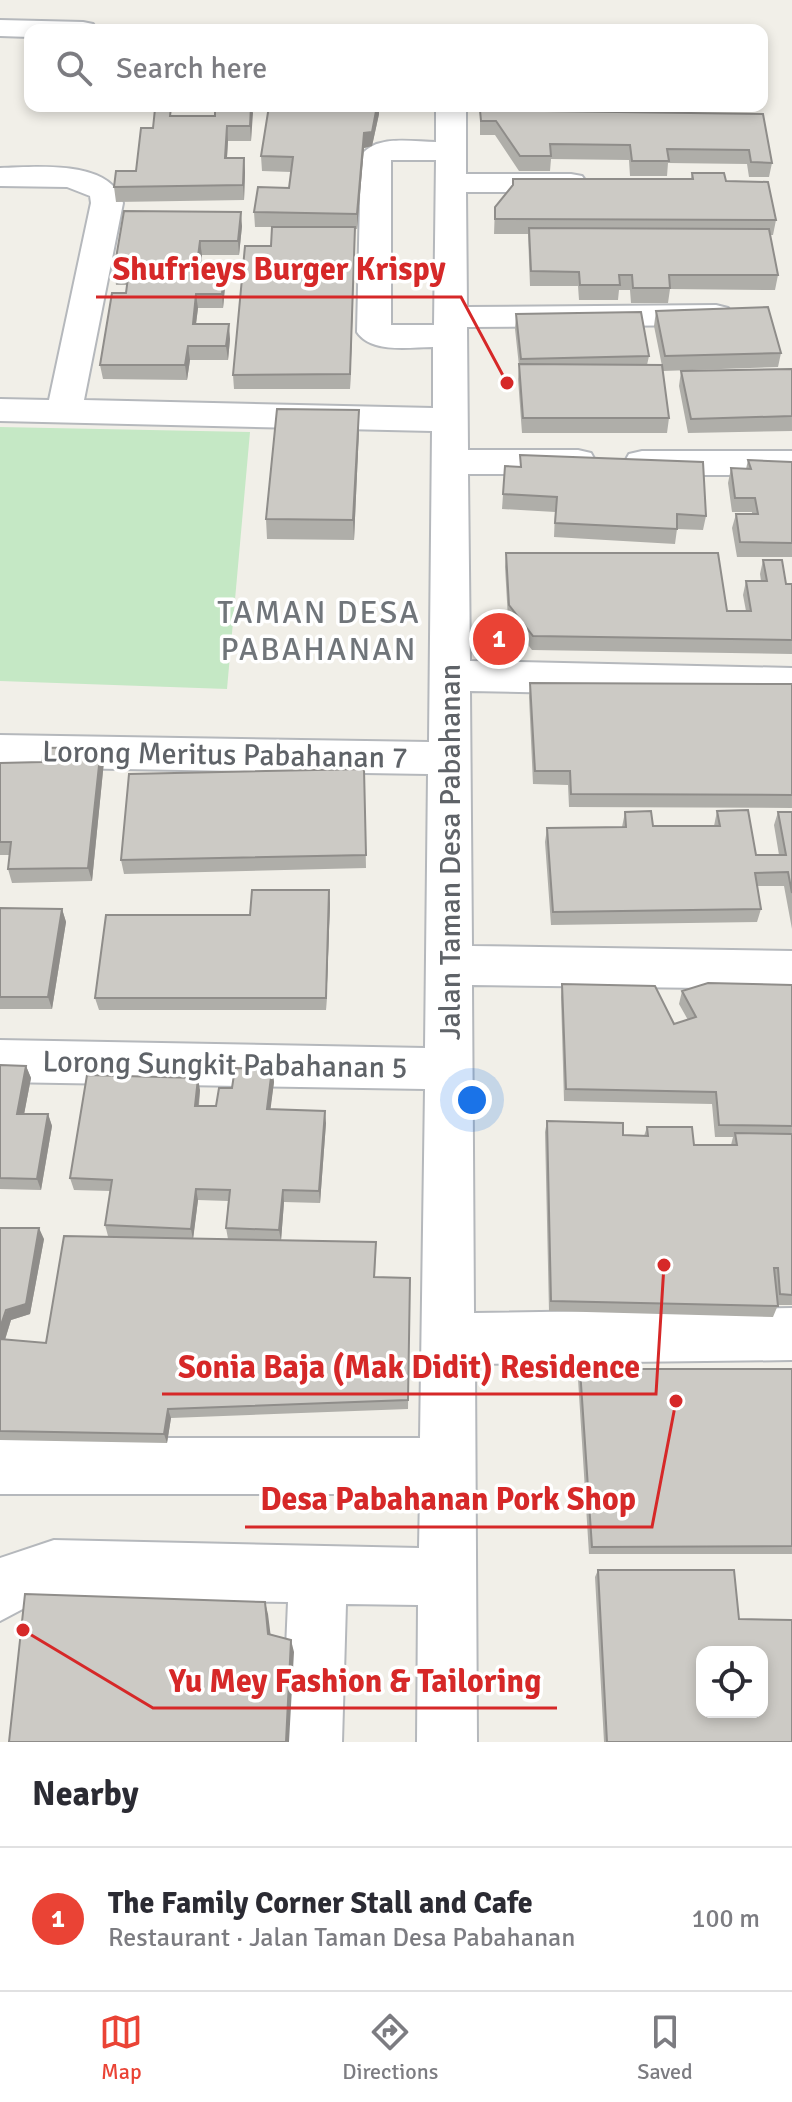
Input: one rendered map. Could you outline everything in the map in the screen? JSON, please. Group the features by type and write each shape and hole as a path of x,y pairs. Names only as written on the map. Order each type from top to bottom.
{"street":[{"path":"0,28 24,29"},
{"name":"Jalan Taman Desa Pabahanan","path":"447,1742 451,112"},
{"path":"596,183 452,167 385,151 376,156 374,332 382,336 452,326 754,314"},
{"path":"0,177 69,177 90,181 104,191 107,203 64,412"},
{"path":"0,410 792,463"},
{"path":"451,676 792,683"},
{"name":"Lorong Meritus Pabahanan 7","path":"0,751 451,758"},
{"path":"450,965 792,970"},
{"name":"Lorong Sungkit Pabahanan 5","path":"0,1061 449,1069"},
{"path":"448,1339 792,1334"},
{"path":"0,1466 448,1466"},
{"path":"0,1592 20,1578 54,1569 448,1577"},
{"path":"312,1742 318,1574"}],"green space":[{"path":"0,427 250,432 227,689 0,681"}],"building":[{"path":"155,112 170,112 170,116 215,116 215,112 251,112 250,126 227,126 225,158 244,158 243,185 114,187 116,171 136,171 141,128 153,128"},
{"path":"268,112 376,112 372,132 364,133 357,214 254,212 258,187 289,188 293,157 261,156"},
{"path":"480,112 763,114 772,163 751,162 749,150 667,149 669,161 632,161 630,145 550,144 551,156 520,156 496,121 481,121"},
{"path":"692,173 724,173 726,181 768,182 776,220 495,219 495,207 513,185 513,179 693,179"},
{"path":"124,211 241,212 238,241 200,241 196,272 224,272 222,294 196,294 193,324 229,324 226,346 188,346 185,365 100,365 112,293 126,293 129,270 114,270"},
{"path":"272,227 355,227 350,374 233,375 245,246 271,246"},
{"path":"529,228 769,229 778,275 669,275 670,288 633,288 632,275 619,275 620,285 580,285 579,272 531,271"},
{"path":"768,307 781,353 665,356 656,311"},
{"path":"641,312 649,356 521,359 516,314"},
{"path":"519,364 662,365 669,418 523,418"},
{"path":"792,369 792,416 691,419 681,371"},
{"path":"277,409 359,410 353,520 266,519"},
{"path":"520,455 703,462 706,516 677,514 677,529 555,523 557,497 503,494 505,466 521,467"},
{"path":"748,460 792,462 792,543 740,542 736,514 758,514 755,498 735,498 731,468 751,469"},
{"path":"506,553 718,553 727,611 751,611 746,581 767,581 763,560 782,560 786,584 792,584 792,640 533,636 509,605"},
{"path":"530,683 792,684 792,795 571,794 570,771 535,771"},
{"path":"101,747 88,868 8,869 11,842 0,842 0,763 42,762 44,748"},
{"path":"364,769 366,855 121,860 129,774"},
{"path":"748,810 756,855 786,855 778,812 792,812 792,893 788,872 755,873 761,909 553,912 547,828 626,827 625,812 651,811 653,826 720,826 717,811"},
{"path":"252,890 329,890 326,998 95,998 106,915 250,915"},
{"path":"0,908 62,909 48,997 0,997"},
{"path":"708,983 792,985 792,1126 719,1125 716,1092 566,1089 562,984 655,986 674,1024 696,1017 682,991"},
{"path":"0,1065 26,1066 17,1114 48,1114 37,1179 0,1178"},
{"path":"235,1068 272,1069 267,1109 325,1111 319,1191 283,1190 279,1230 226,1228 230,1190 196,1189 191,1229 105,1225 112,1180 70,1178 87,1075 198,1078 195,1106 216,1106 219,1088 232,1088"},
{"path":"547,1121 623,1123 623,1135 648,1136 647,1127 692,1127 694,1145 737,1145 735,1133 792,1134 792,1295 780,1294 778,1268 774,1268 778,1306 551,1301"},
{"path":"0,1228 39,1228 26,1304 6,1310 0,1328"},
{"path":"64,1236 376,1242 374,1277 410,1278 408,1400 168,1409 164,1434 0,1431 0,1339 46,1343"},
{"path":"580,1369 792,1369 792,1546 592,1547"},
{"path":"598,1570 734,1570 739,1619 792,1620 792,1742 607,1742"},
{"path":"25,1594 265,1602 268,1634 291,1640 286,1742 9,1742"}],"place":[{"name":"Shufrieys Burger Krispy","path":"507,383"},
{"name":"The Family Corner Stall and Cafe","path":"499,639"},
{"name":"Sonia Baja (Mak Didit) Residence","path":"664,1265"},
{"name":"Desa Pabahanan Pork Shop","path":"676,1401"},
{"name":"Yu Mey Fashion & Tailoring","path":"23,1630"}],"district":[{"name":"TAMAN DESA PABAHANAN","path":"319,630"}]}
